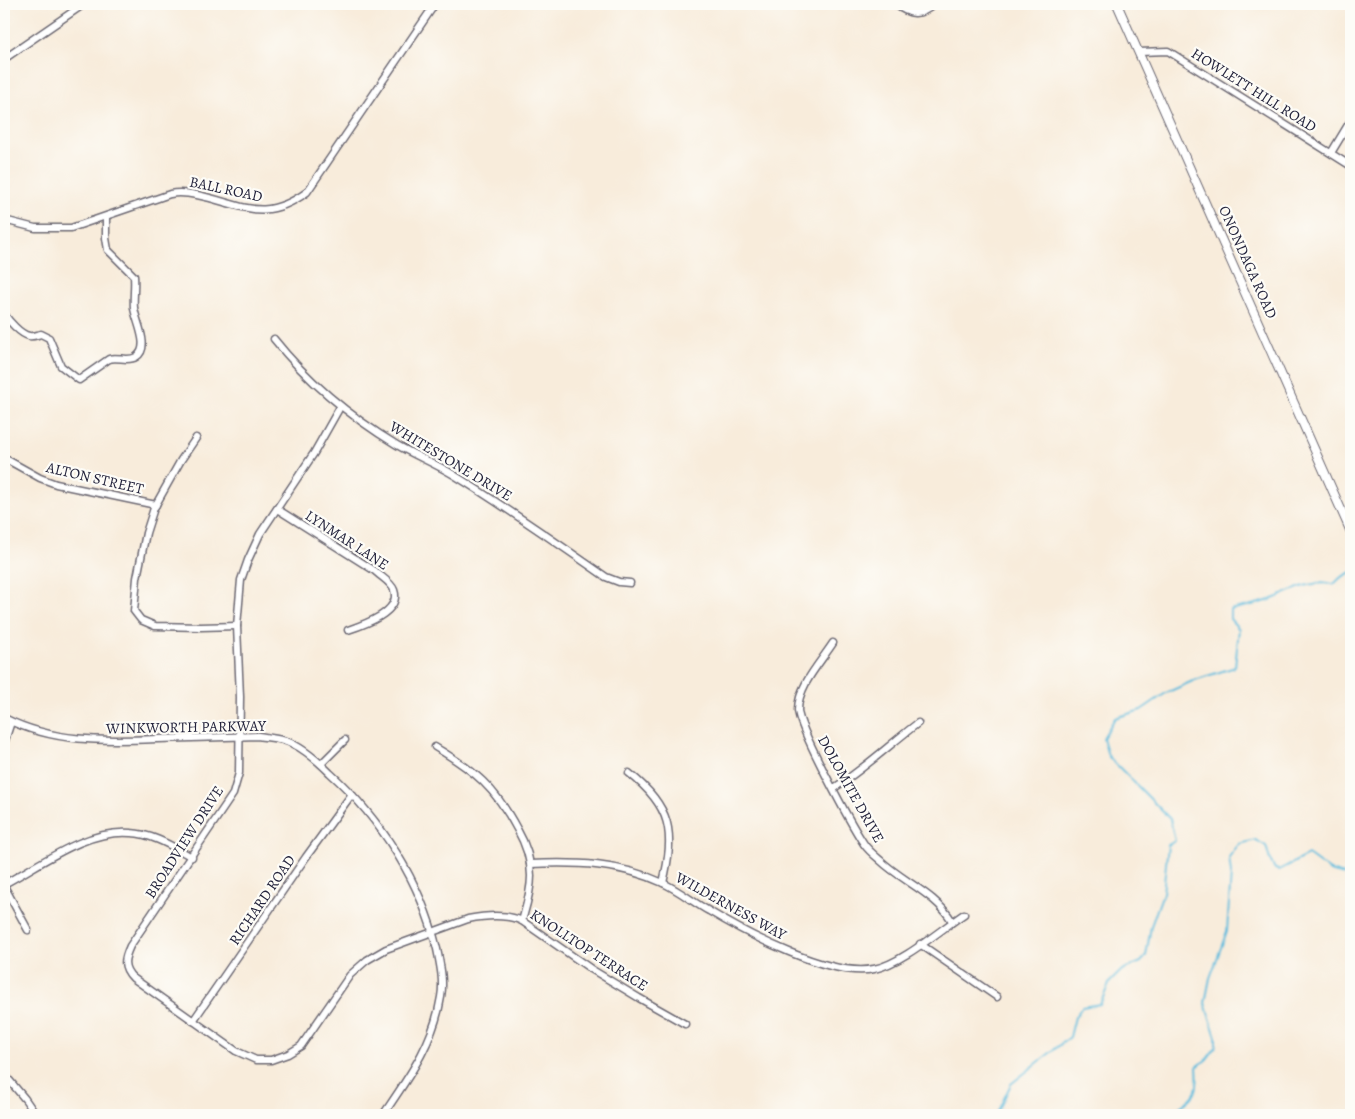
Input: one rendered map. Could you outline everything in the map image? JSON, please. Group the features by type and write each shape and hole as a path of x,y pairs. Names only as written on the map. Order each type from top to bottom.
{"main road":[{"name":"ONONDAGA ROAD","path":"1118,4 1351,532"}],"street":[{"path":"4,58 84,4"},
{"name":"BALL ROAD","path":"4,220 35,228 71,228 181,192 207,197 252,210 279,208 307,192 435,4"},
{"path":"895,4 902,10 917,13 925,12 934,4"},
{"name":"HOWLETT HILL ROAD","path":"1139,52 1168,51 1351,166"},
{"path":"1331,153 1351,120"},
{"path":"4,314 9,321 26,335 31,337 41,334 49,338 61,366 79,380 114,357 131,360 137,357 141,351 142,343 134,308 134,276 108,250 106,217"},
{"name":"WHITESTONE DRIVE","path":"274,339 291,360 340,407 397,444 452,474 518,515 606,577 619,582 630,583"},
{"name":"BROADVIEW DRIVE","path":"133,978 125,968 124,961 130,946 233,794 239,772 240,736 237,626 241,580 248,560 260,534 314,453 340,407"},
{"path":"196,438 181,460 156,505 146,533 137,578 134,611 136,616 144,622 155,626 237,626"},
{"name":"ALTON STREET","path":"4,458 32,474 56,484 156,505"},
{"name":"LYNMAR LANE","path":"277,509 375,572 394,590 396,597 394,604 389,610 365,624 348,630"},
{"name":"DOLOMITE DRIVE","path":"833,643 804,687 799,701 799,718 808,739 858,833 872,853 942,907 952,921"},
{"name":"WINKWORTH PARKWAY","path":"4,718 19,726 55,736 100,742 258,736 291,743 307,752 352,794 391,844 423,904 433,933 440,965 442,987 436,1022 429,1041 383,1115"},
{"path":"4,743 11,722"},
{"path":"834,788 872,762 918,723"},
{"path":"321,764 345,740"},
{"path":"435,747 475,772 499,798 522,838 532,878 522,921"},
{"path":"629,773 652,793 667,820 670,848 663,883"},
{"name":"RICHARD ROAD","path":"193,1021 306,857 352,794"},
{"path":"28,930 4,885 83,841 112,833 131,833 158,840 192,857"},
{"name":"WILDERNESS WAY","path":"530,864 567,862 603,865 663,883 730,924 773,945 845,970 859,972 884,966 964,914"},
{"name":"KNOLLTOP TERRACE","path":"133,978 246,1057 263,1061 279,1058 301,1046 350,976 367,960 386,949 433,933 458,922 481,917 509,918 522,921 591,969 685,1024"},
{"path":"920,944 997,997"},
{"path":"4,1074 14,1084 36,1115"}],"waterway":[{"path":"996,1115 1011,1084 1070,1037 1075,1017 1082,1007 1100,1004 1110,982 1122,970 1141,962 1146,956 1151,926 1163,893 1168,845 1175,841 1170,819 1108,756 1103,738 1115,718 1141,710 1166,693 1195,680 1235,667 1239,629 1230,619 1230,610 1265,602 1310,584 1334,584 1351,572"},
{"path":"1169,1115 1192,1097 1197,1086 1197,1067 1207,1059 1216,1047 1216,1037 1205,1003 1210,978 1227,931 1231,873 1229,857 1239,844 1256,840 1266,846 1275,869 1279,870 1308,855 1330,871 1351,877"}]}
